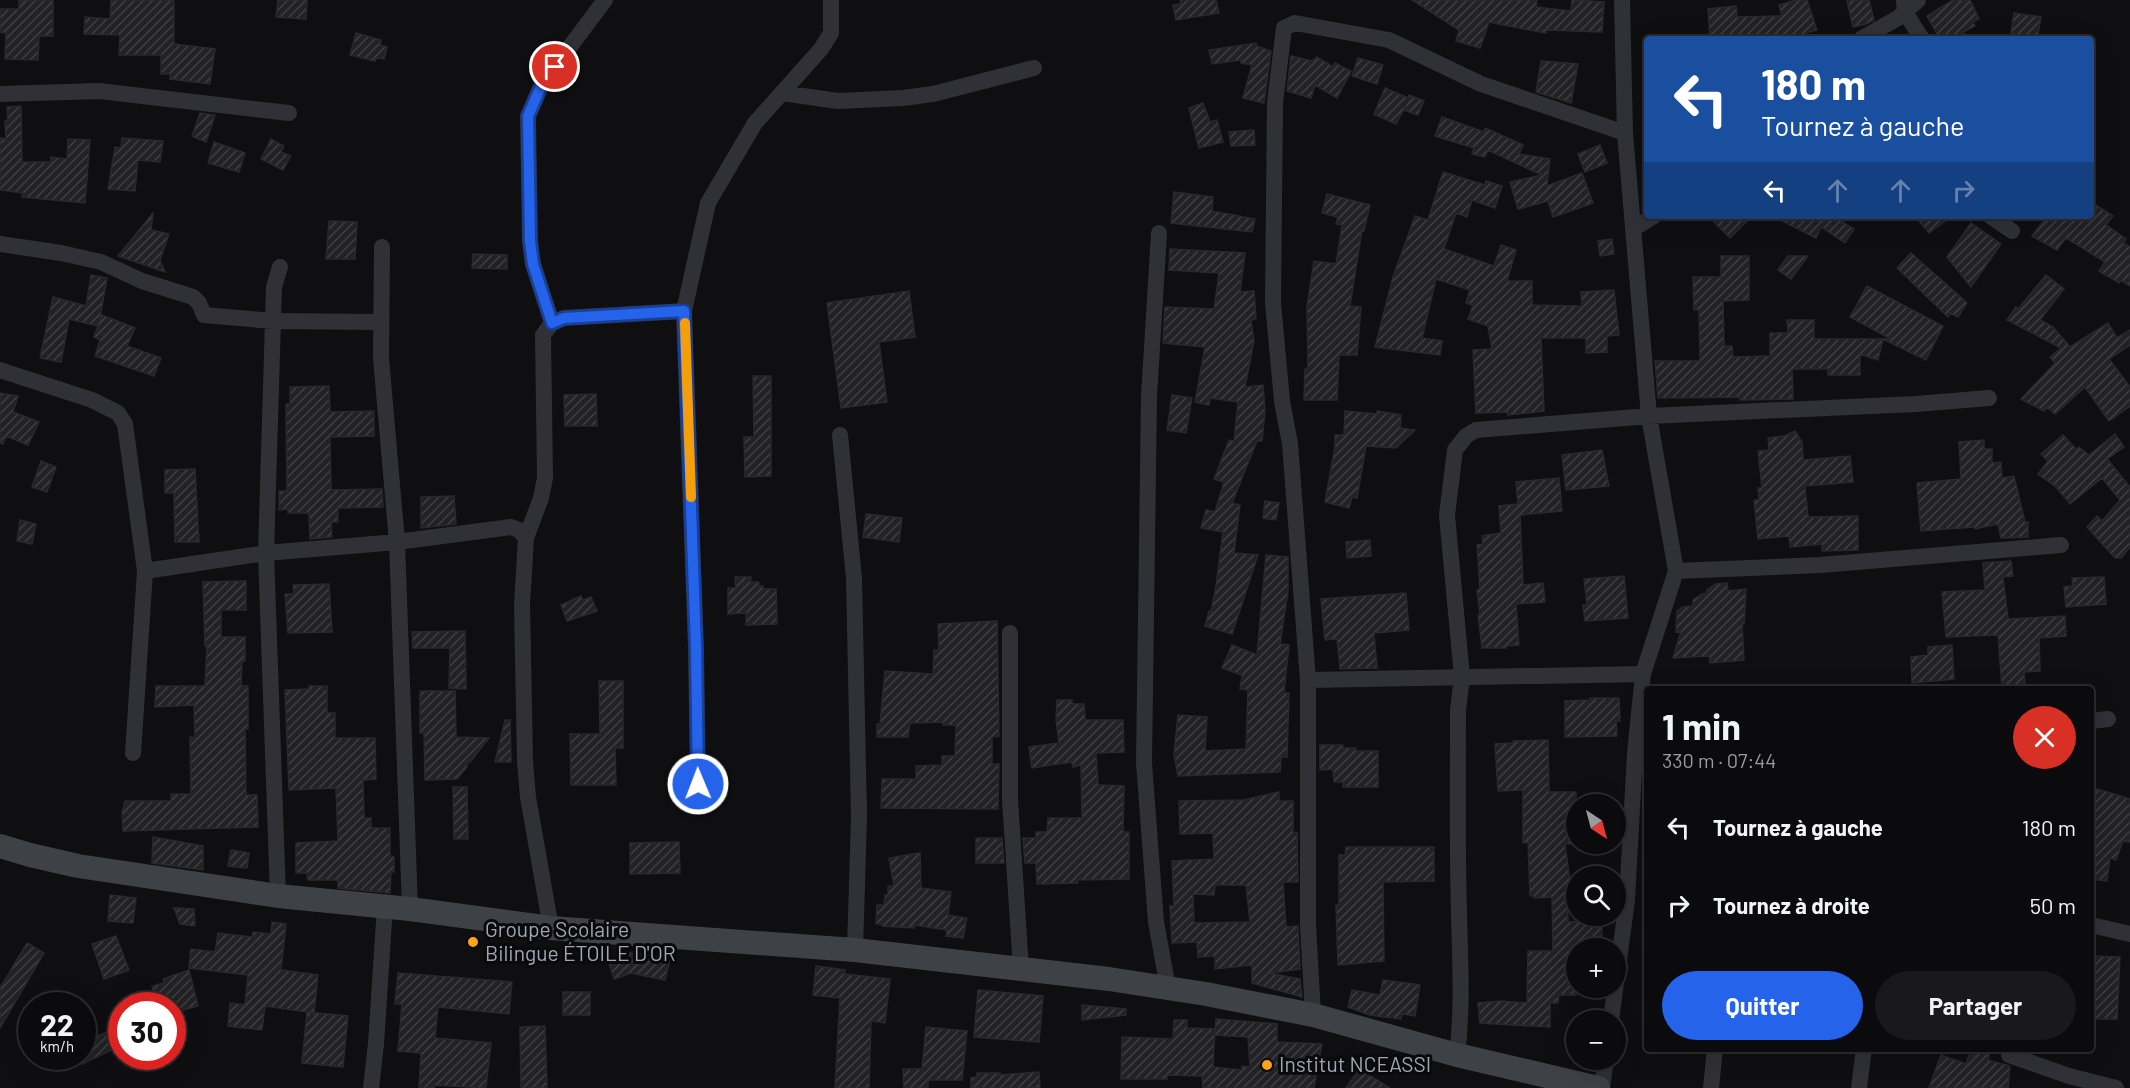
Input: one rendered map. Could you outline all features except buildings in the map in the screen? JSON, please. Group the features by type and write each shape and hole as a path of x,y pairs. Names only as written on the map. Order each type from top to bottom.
{"main road":[{"path":"0,846 78,866 278,896 410,909 551,928 855,950 1168,988 1313,1015 1457,1055 1600,1088"}],"street":[{"path":"552,323 533,264 530,241 528,116 542,84 605,0"},
{"path":"698,784 696,648 684,311 708,203 755,123 821,49 831,33 831,0"},
{"path":"1612,1010 1627,900 1641,752 1643,674 1676,571 1649,416 1625,133 1622,0"},
{"path":"1866,36 1898,18 1904,6 1918,0"},
{"path":"1904,6 1920,36"},
{"path":"1313,1015 1308,925 1308,680 1290,444 1282,401 1273,303 1275,102 1284,28 1295,23 1389,40 1481,84 1625,133"},
{"path":"782,93 838,101 903,98 933,94 1034,68"},
{"path":"0,94 99,91 289,113"},
{"path":"1633,229 1649,219"},
{"path":"1994,219 2012,231"},
{"path":"1159,233 1149,396 1144,763 1156,922 1168,988"},
{"path":"0,244 61,253 101,262 142,281 193,297 199,303 204,315 273,321 380,322"},
{"path":"382,247 381,358 397,542 410,909"},
{"path":"278,896 266,554 274,287 280,267"},
{"path":"551,928 528,797 525,761 522,604 526,538 541,498 544,478 543,335 552,323 564,318 684,311"},
{"path":"0,370 92,400 118,412 125,424 145,571 133,753"},
{"path":"1457,1055 1462,985 1459,912 1458,721 1461,677 1447,515 1455,450 1466,436 1476,430 1649,416 1916,404 1989,398"},
{"path":"840,435 854,578 859,837 855,950"},
{"path":"145,571 266,554 397,542 511,527 526,538"},
{"path":"1676,571 1820,565 2061,545"},
{"path":"1010,633 1010,800 1021,969"},
{"path":"1308,680 1643,674"},
{"path":"371,1088 376,1044 384,906"},
{"path":"2094,925 2130,934"},
{"path":"1711,1088 1715,1052"},
{"path":"1859,1088 1864,1052"},
{"path":"2009,1056 2069,1076 2116,1088"},
{"path":"1600,1088 1604,1070"}],"slow traffic":[{"path":"685,323 691,497"}],"place":[{"name":"Groupe Scolaire Bilingue ÉTOILE D'OR","path":"473,942"},
{"name":"Institut NCEASSI","path":"1267,1065"}],"route":[{"path":"555,67 542,84 528,116 530,241 533,264 552,323 564,318 684,311 696,648 698,784"}]}
